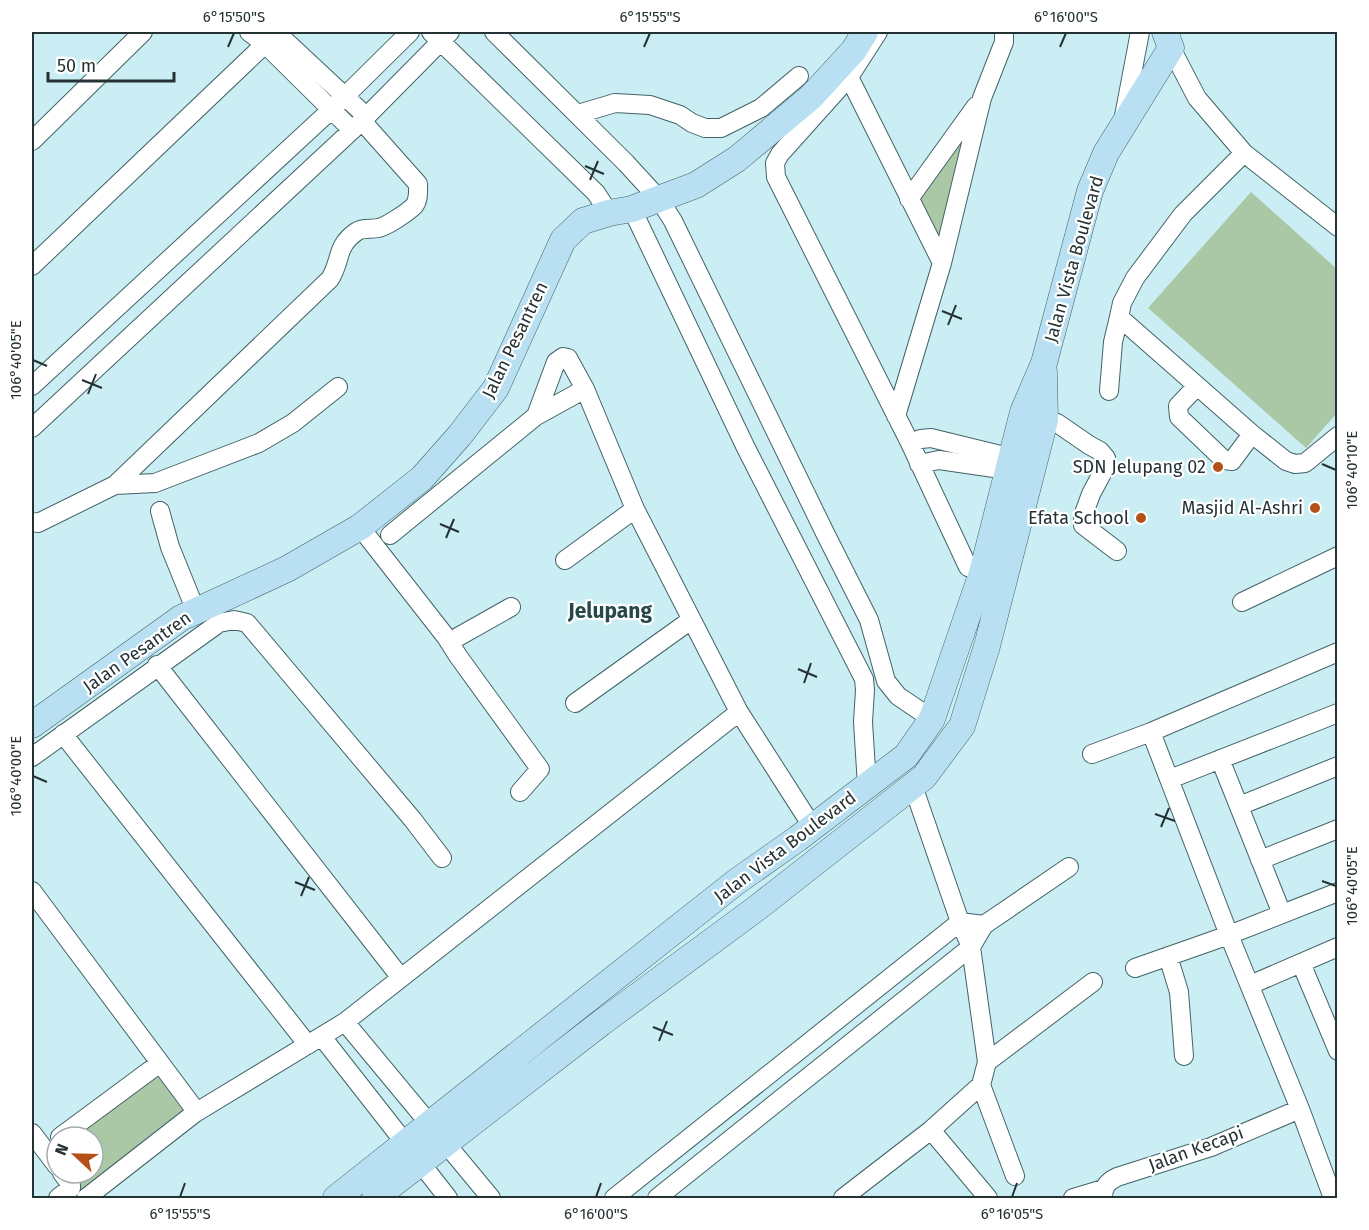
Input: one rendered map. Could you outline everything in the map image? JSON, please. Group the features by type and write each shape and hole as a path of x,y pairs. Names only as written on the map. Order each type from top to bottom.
{"street":[{"path":"32,141 143,32"},
{"path":"32,522 38,523 115,485 330,279 337,267 338,252 357,231 385,226 414,205 418,195 418,184 360,123 345,97 270,38 249,32"},
{"path":"32,386 345,97 410,32"},
{"path":"494,32 578,114 659,199 684,243 869,620 886,681 898,696 932,719 962,726"},
{"name":"Jalan Pesantren","path":"32,725 182,618 287,569 360,527 422,478 460,435 496,388 563,240 583,221 659,199 696,185 737,159 811,97 854,50 865,32"},
{"path":"878,32 849,76 780,154 776,163 776,177 910,443 968,567"},
{"path":"896,416 942,262 982,98 1004,42 1004,32"},
{"path":"1122,126 1140,32"},
{"path":"32,428 360,123 442,35 596,193 621,211 655,257 746,448 864,679 863,722 867,786"},
{"path":"270,38 332,109 360,123"},
{"path":"32,266 270,38"},
{"path":"1168,40 1197,98 1244,153 1338,227"},
{"name":"Jalan Vista Boulevard","path":"336,1198 413,1153 438,1134 736,882 906,756 932,719 1034,416 1044,363 1090,191 1106,153 1168,40"},
{"path":"578,114 615,103 650,105 705,128 721,128 761,108 799,76"},
{"path":"849,76 942,262"},
{"path":"909,200 982,98"},
{"path":"1109,391 1113,342 1122,303 1135,278 1183,214 1244,153"},
{"path":"655,257 684,243"},
{"path":"1119,316 1252,434 1286,461 1295,464 1305,463 1338,436"},
{"path":"536,416 558,359 563,357 570,360 585,389 635,509 691,620 739,712 812,826"},
{"path":"1197,386 1178,406 1179,417 1224,460 1232,461 1252,434"},
{"path":"115,485 155,483 259,443 293,423 338,387"},
{"path":"390,535 536,416 585,389"},
{"path":"1034,416 1057,423 1100,450 1106,458 1107,464 1091,494 1083,516 1083,525 1117,551"},
{"path":"910,443 931,438 1017,464"},
{"path":"919,464 939,460 1017,464"},
{"name":"Jalan Vista Boulevard","path":"438,1134 602,1023 757,908 924,777 962,726 987,646 1017,464"},
{"path":"565,560 635,509"},
{"path":"160,511 170,547 196,611"},
{"path":"360,527 416,597 540,770 520,792"},
{"path":"1242,602 1338,556"},
{"path":"449,642 511,607"},
{"path":"32,757 157,665 219,623 234,620 247,622 413,820 442,858"},
{"path":"575,703 691,620"},
{"path":"1092,754 1151,732 1338,651"},
{"path":"157,665 401,978"},
{"path":"86,1198 195,1113 345,1022 739,712"},
{"path":"1170,779 1338,713"},
{"path":"1151,732 1333,1198"},
{"path":"63,734 315,1041 413,1153 448,1198"},
{"path":"843,1198 931,1130 981,1085 987,1062 971,947 960,922 913,786 906,756"},
{"path":"1220,759 1282,914"},
{"path":"1239,806 1338,766"},
{"path":"1260,860 1338,829"},
{"path":"657,1198 971,947 984,925 1070,867"},
{"path":"32,891 193,1107 195,1113"},
{"path":"1135,968 1229,935 1338,892"},
{"path":"614,1198 960,922 984,925"},
{"path":"1250,985 1338,947"},
{"path":"1168,956 1179,992 1184,1056"},
{"path":"1301,963 1338,1051"},
{"path":"987,1062 1093,982"},
{"path":"345,1022 491,1198"},
{"path":"809,1043 824,1064"},
{"path":"76,1125 160,1063"},
{"path":"981,1085 1015,1176"},
{"name":"Jalan Kecapi","path":"1073,1198 1103,1194 1108,1181 1117,1177 1211,1147 1300,1109"},
{"path":"931,1130 988,1198"},
{"path":"676,1149 692,1170"},
{"name":"Jalan Vista Boulevard","path":"375,1198 413,1153"},
{"path":"58,1198 71,1188 71,1185"}],"green space":[{"path":"982,97 939,238 915,195"},
{"path":"1251,192 1337,269 1337,413 1306,448 1148,308"},
{"path":"160,1063 195,1113 105,1181 105,1125 76,1125"},
{"path":"72,1185 99,1185 82,1198"}],"place":[{"name":"SDN Jelupang 02","path":"1218,467"},
{"name":"Masjid Al-Ashri","path":"1315,508"},
{"name":"Efata School","path":"1141,518"}],"district":[{"name":"Jelupang","path":"610,611"}]}
